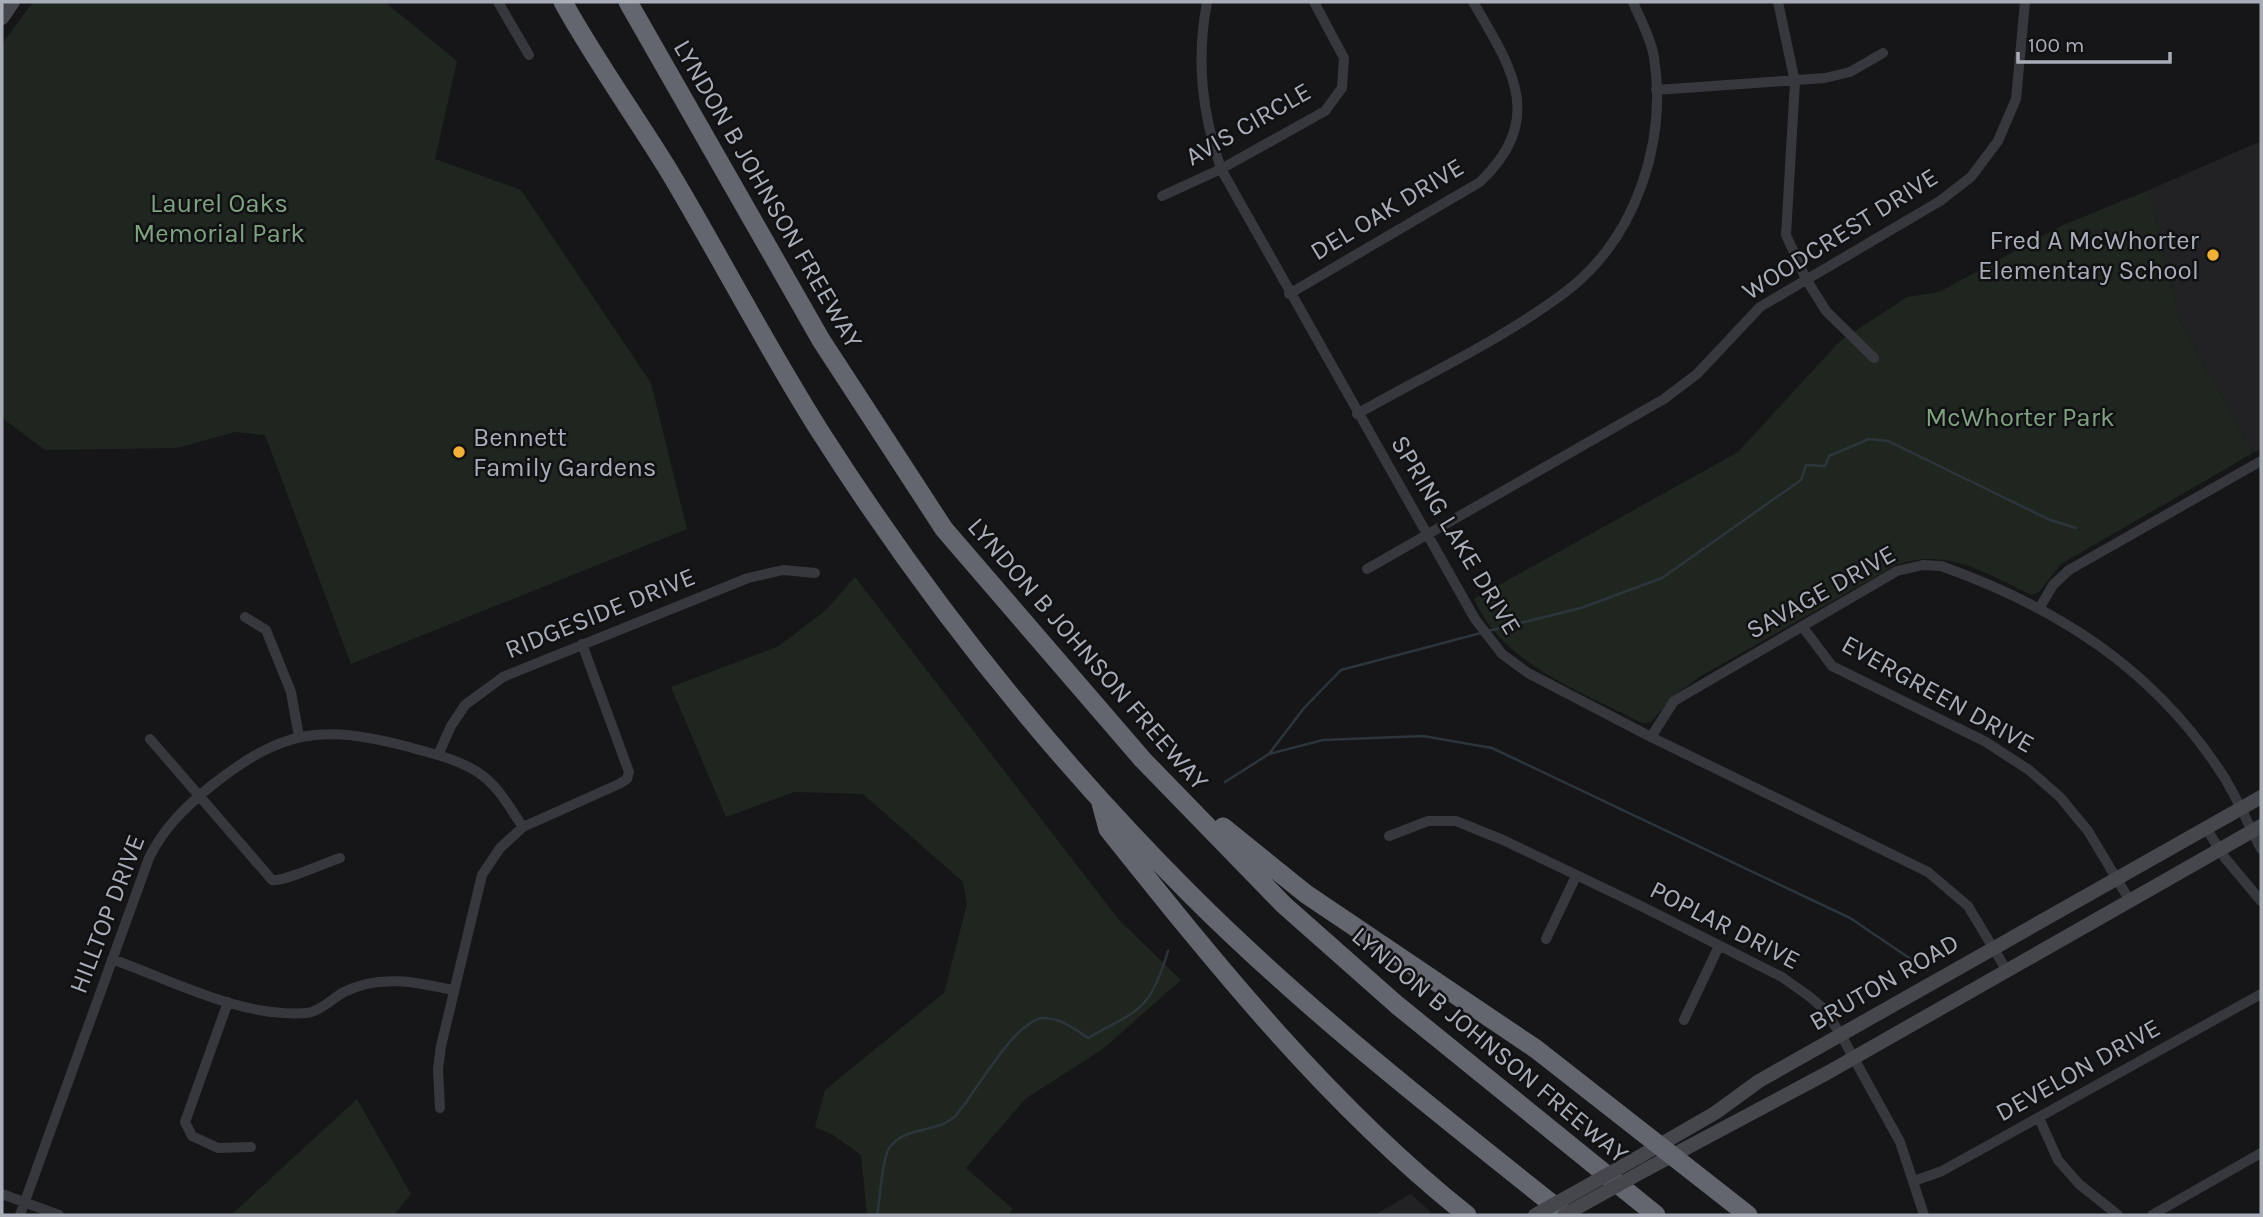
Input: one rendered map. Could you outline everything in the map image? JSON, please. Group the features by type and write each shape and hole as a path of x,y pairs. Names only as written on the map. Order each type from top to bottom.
{"highway":[{"name":"LYNDON B JOHNSON FREEWAY","path":"628,2 861,406 944,529 1184,804 1284,905 1397,1005 1656,1215"},
{"path":"564,5 616,92 667,169 779,364 859,491 994,675 1100,799 1188,891 1291,989 1405,1087 1565,1215"},
{"path":"1071,676 1198,805 1272,869 1474,1004 1748,1215"},
{"path":"1100,799 1108,830 1245,996 1359,1120 1425,1182 1464,1214"}],"main road":[{"path":"2,18 13,2"},
{"name":"BRUTON ROAD","path":"1666,1150 1759,1082 2261,797"},
{"name":"BRUTON ROAD","path":"1565,1215 1666,1150 1853,1058 2256,828"},
{"name":"BRUTON ROAD","path":"1535,1215 1642,1164"}],"street":[{"path":"498,2 528,55"},
{"name":"SPRING LAKE DRIVE","path":"1207,2 1200,71 1208,130 1221,169 1426,535 1475,620 1495,646 1528,673 1651,737 1928,872 1968,906 2007,971"},
{"name":"AVIS CIRCLE","path":"1163,196 1221,169 1325,111 1342,88 1344,58 1314,2"},
{"name":"DEL OAK DRIVE","path":"1289,294 1480,181 1497,165 1516,123 1517,88 1511,66 1474,2"},
{"path":"1357,414 1512,326 1569,289 1611,245 1646,176 1656,133 1653,54 1633,2"},
{"path":"1779,2 1795,82 1786,235 1806,279 1826,311 1874,358"},
{"name":"WOODCREST DRIVE","path":"1367,569 1664,399 1697,374 1760,307 1940,201 1971,177 1998,141 2016,99 2025,2"},
{"path":"1656,90 1795,82 1850,72 1883,52"},
{"path":"2039,609 2053,586 2069,570 2261,460"},
{"name":"SAVAGE DRIVE","path":"1651,737 1674,701 1897,571 1923,565 1941,566 2039,609 2114,655 2150,684 2201,743 2241,809 2256,828 2261,849"},
{"name":"RIDGESIDE DRIVE","path":"438,755 451,726 465,705 485,688 582,645 748,578 783,570 815,573"},
{"path":"245,617 266,630 290,692 299,737"},
{"name":"EVERGREEN DRIVE","path":"1802,626 1832,666 1986,742 2029,770 2060,797 2088,831 2130,901"},
{"path":"440,1108 438,1069 453,990 482,875 500,848 523,827 627,779 629,772 582,645"},
{"name":"HILLTOP DRIVE","path":"20,1215 159,837 199,796 246,758 272,744 299,737 342,733 438,755 462,763 484,777 523,827"},
{"path":"150,739 272,880 282,881 310,867 340,858"},
{"name":"POPLAR DRIVE","path":"1390,836 1428,821 1456,821 1503,840 1782,977 1824,1009 1841,1035 1900,1142 1923,1215"},
{"path":"2206,828 2219,850 2261,901"},
{"path":"1546,939 1576,876"},
{"path":"1684,1020 1719,946"},
{"path":"112,959 246,1008 310,1013 346,991 380,981 409,980 453,990"},
{"name":"DEVELON DRIVE","path":"1914,1181 1942,1171 2261,995"},
{"path":"228,1002 185,1122 192,1136 218,1147 251,1147"},
{"path":"2039,1118 2058,1160 2079,1184 2118,1215"},
{"path":"2152,1215 2261,1153"},
{"path":"2,1194 59,1215"}],"shaded area":[{"name":"Fred A McWhorter Elementary School","path":"2261,141 2261,449 2253,453 2179,319 2149,190"},
{"path":"1411,1194 1434,1215 1374,1215"}],"green space":[{"name":"Laurel Oaks Memorial Park","path":"33,2 385,2 457,61 435,159 521,190 651,383 687,529 351,664 265,435 235,432 177,448 45,450 2,418 2,44"},
{"name":"McWhorter Park","path":"2149,190 2179,319 2253,453 2061,564 2039,592 2032,595 1982,571 1950,561 1915,560 1896,565 1701,676 1674,695 1651,722 1642,723 1547,674 1504,642 1487,622 1474,599 1738,452 1840,341 1907,297 1939,292 2063,225"},
{"path":"855,577 1119,920 1181,980 1103,1049 1025,1099 966,1168 1013,1209 1008,1215 867,1215 861,1155 833,1135 815,1127 825,1090 944,993 967,904 963,882 863,794 794,792 726,817 671,687 779,646 826,610"},
{"path":"357,1099 411,1194 394,1215 231,1215"}],"waterway":[{"path":"1488,631 1581,608 1662,578 1801,480 1806,465 1825,466 1829,456 1869,439 1888,441 2050,520 2076,528"},
{"path":"1269,754 1304,708 1341,670 1481,633"},
{"path":"1225,782 1269,754 1323,740 1423,736 1492,748 1850,918 1927,970"},
{"path":"877,1215 887,1152 897,1140 913,1132 940,1125 956,1115 1009,1043 1034,1021 1045,1018 1057,1020 1088,1038 1131,1014 1141,1006 1155,986 1168,951"}],"place":[{"name":"Fred A McWhorter Elementary School","path":"2213,255"},
{"name":"Bennett Family Gardens","path":"459,452"}]}
